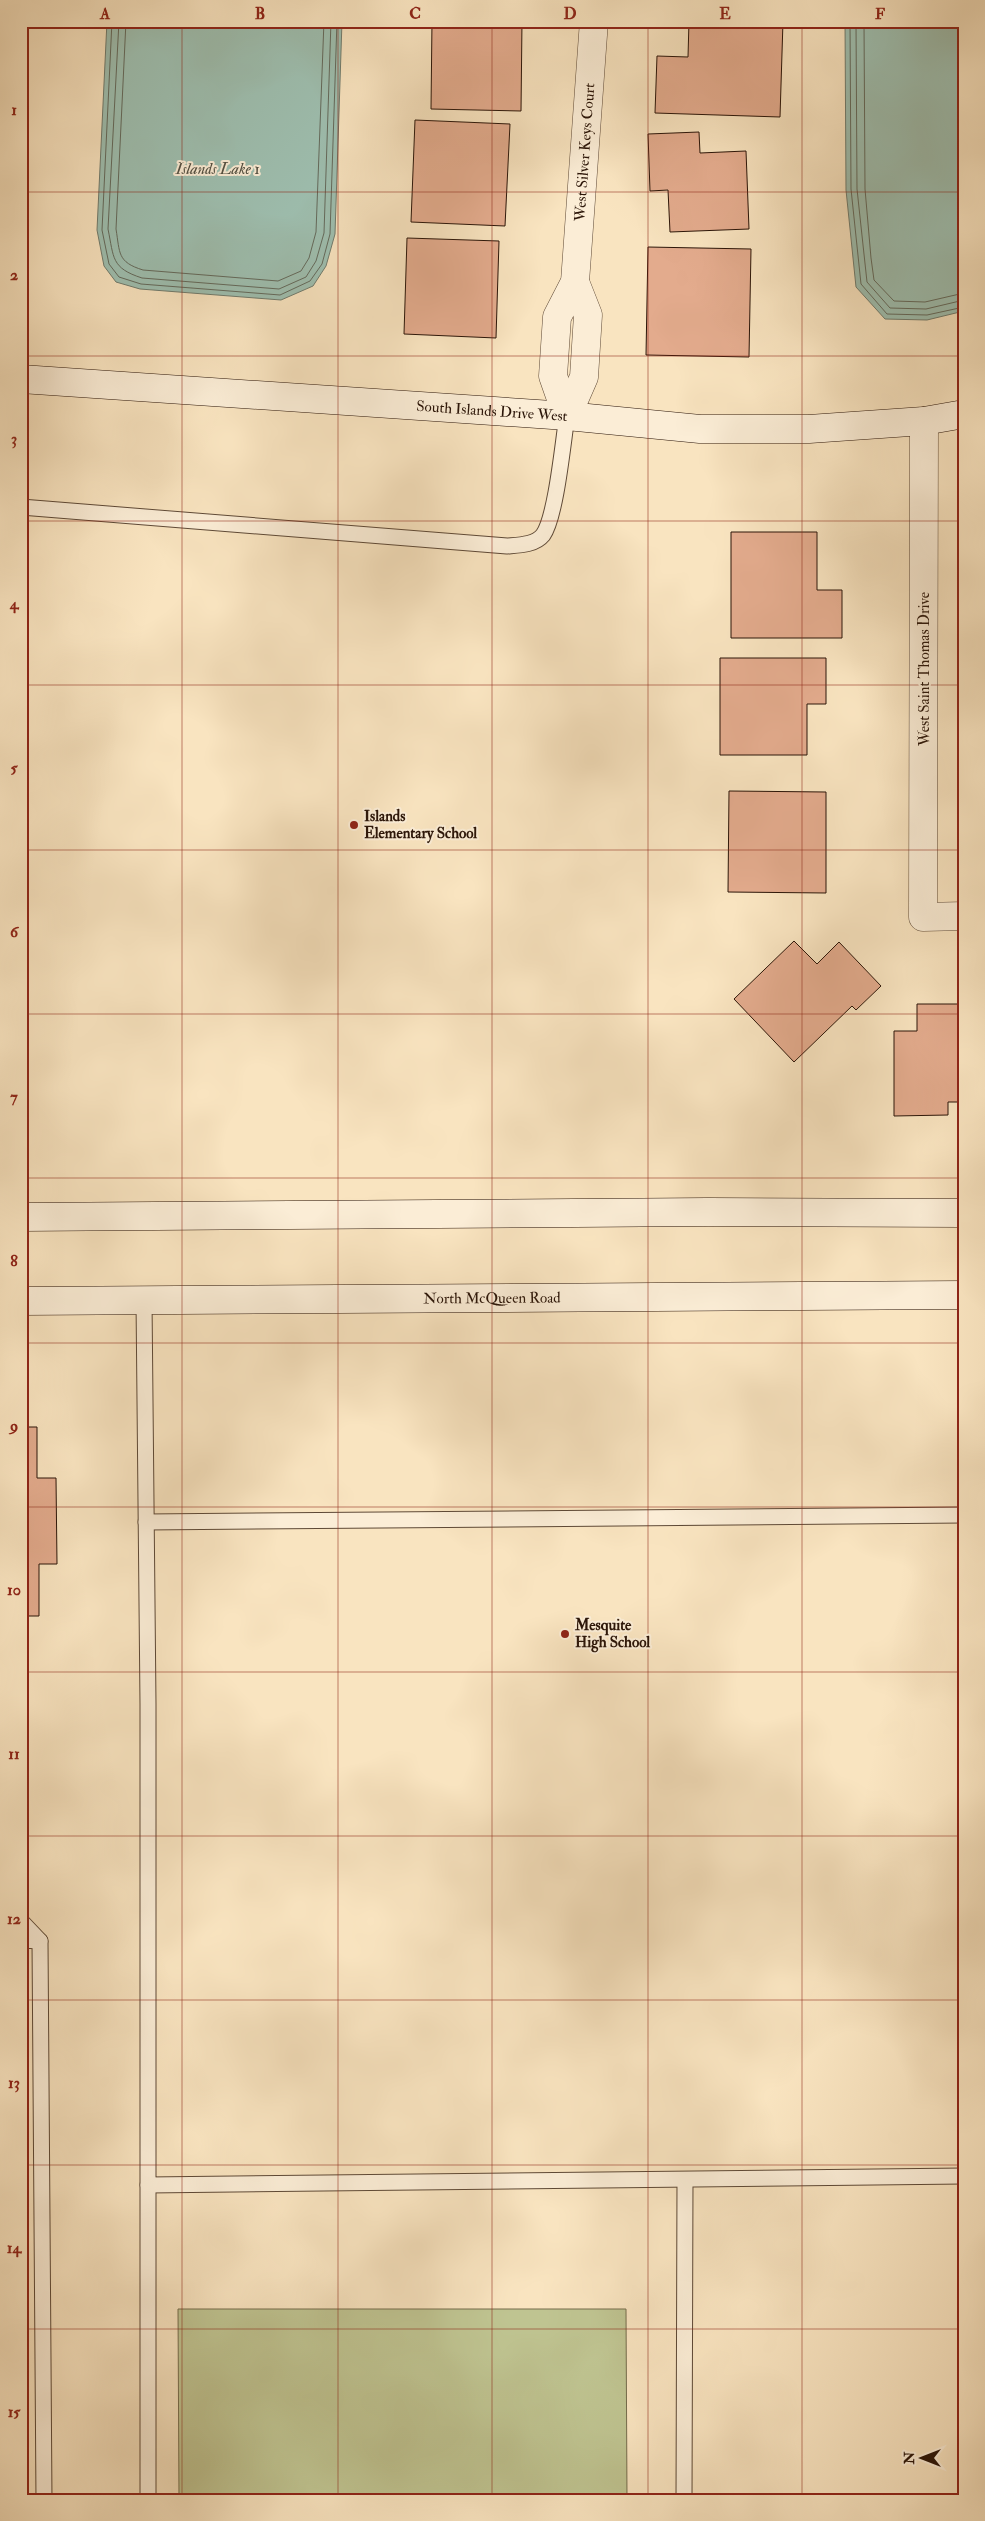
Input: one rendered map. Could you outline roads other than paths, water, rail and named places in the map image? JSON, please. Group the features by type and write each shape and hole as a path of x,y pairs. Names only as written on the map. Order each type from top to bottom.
{"street":[{"name":"West Silver Keys Court","path":"567,416 552,376 557,317 575,282 594,21"},
{"name":"South Islands Drive West","path":"21,380 567,416 700,429 809,429 924,421 964,414"},
{"name":"West Saint Thomas Drive","path":"924,421 923,917 964,916"},
{"path":"21,1217 708,1212 964,1213"},
{"name":"North McQueen Road","path":"21,1301 964,1295"}],"lane":[{"path":"21,508 507,546 528,544 542,536 551,518 567,416"},
{"path":"144,1300 148,2500"},
{"path":"146,1522 964,1515"},
{"path":"21,1921 40,1940 44,2500"},
{"path":"21,1940 40,1940"},
{"path":"148,2185 685,2181 964,2176"},
{"path":"684,2500 685,2181"}],"water":[{"name":"Islands Lake 1","path":"107,21 342,21 335,234 326,266 313,286 281,300 140,289 116,282 104,266 97,230"},
{"path":"845,21 964,21 964,311 927,320 885,319 856,287 846,190"}],"place":[{"name":"Islands Elementary School","path":"354,825"},
{"name":"Mesquite High School","path":"565,1634"}]}
